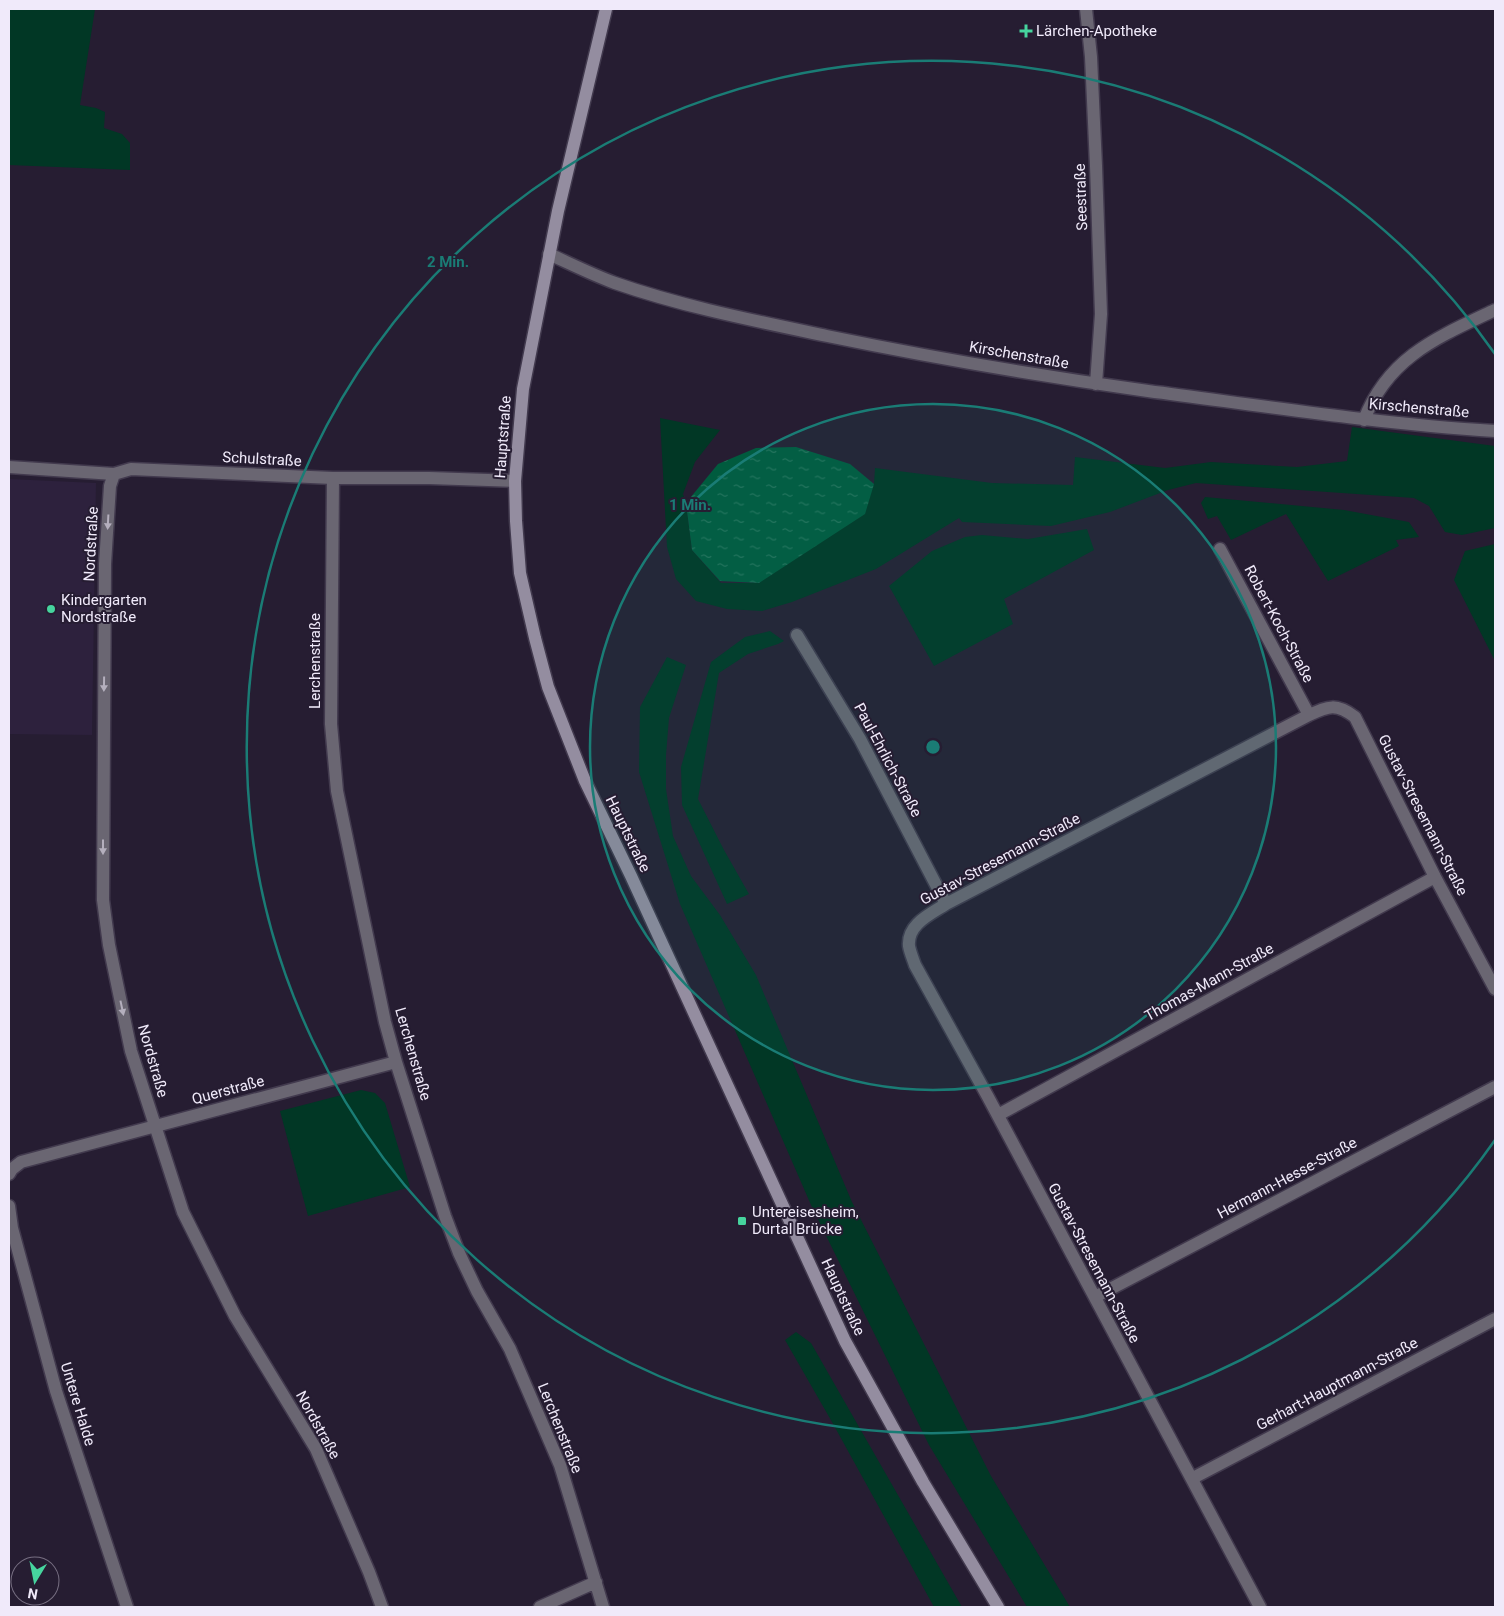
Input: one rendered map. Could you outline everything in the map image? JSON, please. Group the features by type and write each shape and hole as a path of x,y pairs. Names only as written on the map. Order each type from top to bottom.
{"main road":[{"name":"Hauptstraße","path":"606,9 549,254 523,389 515,481 516,521 520,573 534,638 548,687 585,781 845,1341 923,1482 998,1607"}],"street":[{"name":"Seestraße","path":"1086,9 1091,57 1101,314 1096,384"},
{"name":"Kirschenstraße","path":"549,254 613,283 715,312 880,347 1028,374 1096,384 1364,420 1495,431"},
{"path":"1364,420 1370,403 1389,376 1412,353 1495,310"},
{"name":"Schulstraße","path":"9,467 114,474 131,469 333,478 429,478 515,481"},
{"name":"Nordstraße","path":"114,474 110,486 105,564 103,900 109,945 131,1051 183,1212 235,1316 316,1449 382,1607"},
{"name":"Lerchenstraße","path":"333,478 331,724 337,791 383,1013 396,1062 445,1216 459,1253 477,1291 510,1349 560,1465 603,1607"},
{"name":"Robert-Koch-Straße","path":"1220,549 1309,715"},
{"name":"Paul-Ehrlich-Straße","path":"797,634 860,739 946,904"},
{"name":"Gustav-Stresemann-Straße","path":"1260,1607 1193,1478 915,965 909,946 910,936 919,921 946,904 1328,706 1343,708 1355,717 1435,877 1495,989"},
{"name":"Thomas-Mann-Straße","path":"998,1116 1435,877"},
{"name":"Querstraße","path":"10,1171 21,1162 396,1062"},
{"name":"Hermann-Hesse-Straße","path":"1095,1297 1495,1087"},
{"name":"Untere Halde","path":"9,1206 12,1228 56,1391 127,1607"},
{"name":"Gerhart-Hauptmann-Straße","path":"1193,1478 1495,1319"},
{"path":"540,1607 596,1582"}],"shaded area":[{"path":"9,9 95,9 80,105 105,112 104,128 122,134 130,143 130,170 9,165"},
{"path":"660,418 720,430 695,462 683,494 686,503 692,550 721,583 759,583 874,484 875,468 992,483 1073,485 1075,457 1165,468 1211,462 1297,467 1347,461 1352,427 1495,446 1495,528 1462,535 1445,532 1429,506 1414,498 1196,483 1168,490 1110,512 1051,526 962,522 959,518 876,569 792,602 762,611 727,609 696,601 676,579 667,547"},
{"name":"Kindergarten Nordstraße","path":"9,479 96,483 92,735 9,734"},
{"path":"1205,497 1344,510 1409,522 1419,537 1396,540 1399,546 1328,581 1286,514 1231,540 1217,516 1208,519 1201,503"},
{"path":"1087,529 1094,550 1004,599 1013,624 934,666 889,586 932,551 965,537 982,535 1028,539"},
{"path":"1495,544 1495,661 1454,580 1465,551"},
{"path":"770,631 784,641 748,654 719,673 698,799 749,894 727,904 682,805 681,767 711,662 745,637"},
{"path":"667,657 686,665 669,718 666,755 666,789 673,836 691,876 720,915 756,975 852,1202 991,1476 1070,1607 1027,1607 929,1445 811,1205 680,904 639,772 640,707"},
{"path":"361,1090 375,1093 385,1103 410,1187 308,1216 280,1111"},
{"path":"796,1332 811,1343 962,1607 934,1607 785,1340"}],"water":[{"path":"796,447 850,464 874,484 865,514 759,583 720,581 692,550 686,503 718,464 756,448"}],"place":[{"name":"Lärchen-Apotheke","path":"1026,31"},
{"name":"Kindergarten Nordstraße","path":"51,609"},
{"name":"Untereisesheim, Durtal Brücke","path":"742,1221"}]}
